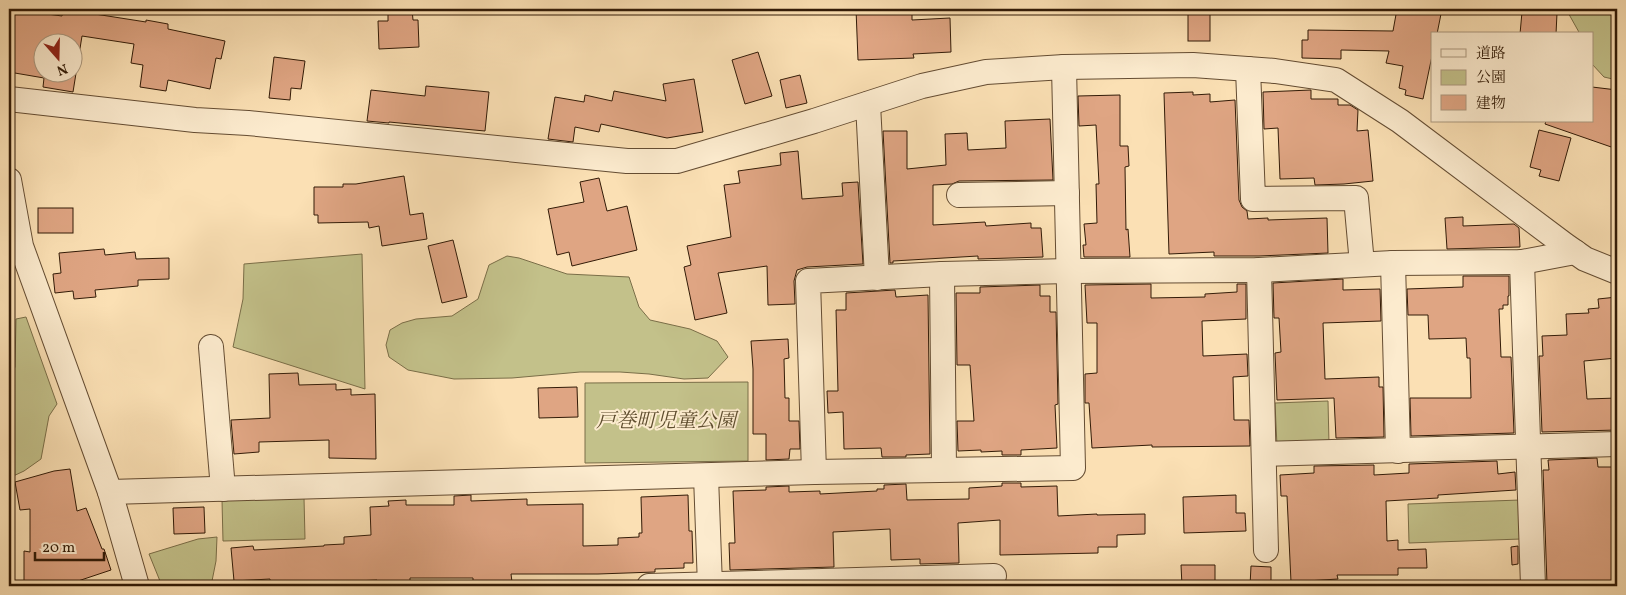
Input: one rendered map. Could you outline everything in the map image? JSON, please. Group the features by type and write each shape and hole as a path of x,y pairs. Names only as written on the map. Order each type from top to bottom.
{"street":[{"path":"9,99 195,120 258,124 627,161 677,161 922,86 986,72 1064,67 1194,65 1275,71 1336,80 1400,121 1542,230 1585,258 1617,272"},
{"path":"110,492 814,472 1074,468 1064,67"},
{"path":"1248,69 1253,199 1356,198 1362,264"},
{"path":"868,104 877,278"},
{"path":"9,180 21,246 110,492 137,586"},
{"path":"959,195 1067,193"},
{"path":"814,472 808,282 942,274 1259,270 1393,263 1522,262 1575,252"},
{"path":"1522,262 1533,586"},
{"path":"1393,263 1398,451"},
{"path":"1259,270 1266,550"},
{"path":"942,274 944,469"},
{"path":"211,347 223,489"},
{"path":"1264,454 1617,444"},
{"path":"706,476 710,585"},
{"path":"649,586 994,576"}],"green space":[{"path":"1566,9 1617,9 1617,80 1604,77 1594,66 1594,32 1579,32"},
{"path":"362,254 365,389 233,347 243,299 244,264"},
{"path":"507,256 519,258 567,274 629,277 639,307 650,320 690,329 717,341 728,357 708,378 684,379 620,372 580,372 512,378 454,379 408,370 389,357 386,345 390,330 402,323 416,319 452,316 478,299 489,265"},
{"path":"26,317 57,404 49,416 41,459 24,471 9,478 9,381 15,367 16,319"},
{"name":"戸巻町児童公園","path":"748,382 748,461 585,463 585,383"},
{"path":"1328,401 1329,444 1277,446 1275,403"},
{"path":"304,498 305,539 223,541 222,500"},
{"path":"1520,500 1521,539 1409,543 1408,504"},
{"path":"217,537 216,561 211,586 162,586 149,554 198,539"}],"building":[{"path":"11,9 62,16 63,9 146,22 146,20 168,24 168,29 225,41 221,59 216,58 210,89 168,80 166,91 140,87 143,65 131,63 134,44 82,36 82,32 32,32 32,76 9,72 9,19"},
{"path":"388,9 412,9 413,20 418,20 419,47 379,49 378,21 388,21"},
{"path":"856,9 912,9 912,20 950,18 951,52 913,54 914,58 858,60"},
{"path":"1188,9 1210,9 1210,41 1188,41"},
{"path":"1397,9 1442,9 1437,32 1431,32 1431,61 1423,99 1405,95 1406,90 1399,88 1403,66 1386,63 1389,51 1341,50 1341,59 1302,58 1302,40 1308,40 1308,30 1393,31"},
{"path":"1522,12 1557,13 1556,32 1520,32"},
{"path":"758,52 772,96 745,104 732,60"},
{"path":"274,57 305,61 301,89 291,88 290,100 269,98"},
{"path":"800,75 807,103 786,108 780,80"},
{"path":"694,79 703,132 667,138 601,124 599,132 575,127 573,142 548,139 555,97 584,102 585,95 612,101 614,91 666,101 663,84"},
{"path":"44,82 75,82 73,92 43,87"},
{"path":"426,86 489,92 485,131 367,121 371,90 425,96"},
{"path":"1594,87 1617,90 1617,149 1545,124 1546,122 1594,122"},
{"path":"1311,90 1311,99 1338,99 1338,105 1350,105 1358,110 1357,131 1368,130 1373,181 1315,185 1314,178 1280,179 1278,128 1264,129 1263,92"},
{"path":"1193,92 1193,95 1210,94 1210,102 1235,100 1239,200 1242,207 1247,211 1248,219 1327,218 1328,253 1259,256 1214,256 1214,252 1169,254 1164,93"},
{"path":"1120,95 1120,146 1128,146 1129,166 1125,167 1126,230 1128,229 1130,257 1084,257 1083,245 1086,245 1084,224 1097,223 1096,184 1099,184 1096,125 1079,126 1078,96"},
{"path":"1050,119 1053,180 959,181 952,184 933,185 933,225 985,222 986,226 1031,223 1031,228 1041,228 1043,257 978,259 978,256 893,261 893,263 890,263 883,131 907,131 907,169 946,165 945,134 967,133 968,150 1006,148 1005,121"},
{"path":"1539,130 1571,138 1559,181 1539,176 1541,170 1530,167"},
{"path":"798,151 802,199 843,196 842,183 858,182 863,264 807,267 797,270 794,281 795,304 768,305 767,266 718,273 727,313 695,320 684,267 691,265 687,246 731,237 724,185 740,183 738,171 781,165 780,153"},
{"path":"404,176 410,215 423,213 427,239 382,246 379,226 369,228 368,222 318,223 318,215 314,215 314,187 343,187 343,184 356,184"},
{"path":"599,178 607,211 627,206 637,250 572,266 569,252 557,255 548,209 584,202 580,182"},
{"path":"38,208 73,208 73,233 38,233"},
{"path":"1463,217 1463,226 1514,224 1519,228 1520,247 1447,249 1445,218"},
{"path":"453,240 467,297 442,303 428,246"},
{"path":"104,249 105,255 135,252 136,259 169,258 169,279 138,280 138,286 95,290 96,297 74,299 73,291 55,293 53,274 61,273 59,253"},
{"path":"1463,276 1509,276 1508,305 1503,305 1503,309 1499,309 1501,357 1511,357 1514,433 1411,436 1410,398 1471,398 1470,358 1467,358 1466,338 1429,339 1428,315 1408,315 1407,289 1463,287"},
{"path":"1343,279 1343,290 1380,289 1381,321 1323,323 1325,379 1379,377 1379,387 1383,387 1384,437 1336,438 1334,398 1277,400 1275,353 1281,352 1279,318 1274,318 1273,283"},
{"path":"1151,284 1151,298 1205,297 1205,294 1237,292 1237,284 1246,284 1246,319 1202,321 1203,356 1247,354 1248,376 1233,377 1234,420 1249,420 1250,446 1152,447 1152,445 1092,448 1089,403 1085,403 1085,374 1097,373 1097,323 1087,323 1085,285"},
{"path":"1040,285 1040,296 1050,296 1050,312 1056,312 1058,404 1055,405 1057,448 1021,450 1021,455 1002,455 1002,451 958,451 957,421 974,421 970,365 957,365 956,293 980,293 980,287"},
{"path":"895,290 896,297 928,295 930,454 882,457 881,448 844,449 843,412 828,413 827,391 838,391 836,310 846,310 846,293"},
{"path":"1617,297 1617,358 1584,361 1587,399 1617,398 1617,430 1542,432 1539,356 1543,356 1542,336 1567,335 1566,314 1589,313 1588,309 1599,308 1598,299"},
{"path":"788,339 789,358 784,359 785,398 789,398 789,421 799,421 800,449 790,449 789,459 766,460 766,434 753,434 751,341"},
{"path":"298,373 299,385 336,384 336,390 351,389 351,395 375,394 376,459 329,458 329,440 259,442 259,452 234,454 231,420 270,418 269,374"},
{"path":"577,387 578,417 539,418 538,388"},
{"path":"1597,458 1598,467 1617,467 1617,581 1547,584 1543,470 1549,470 1548,460"},
{"path":"1497,461 1498,474 1515,472 1516,490 1438,495 1438,498 1386,501 1387,541 1398,540 1398,550 1426,549 1427,568 1398,568 1398,575 1337,575 1338,579 1291,582 1287,496 1281,496 1280,475 1314,473 1314,466 1374,465 1374,475 1409,473 1409,464"},
{"path":"70,469 77,511 86,508 111,570 66,585 24,585 24,551 30,552 30,509 20,510 15,482 54,471"},
{"path":"1002,483 1021,483 1021,487 1057,486 1058,516 1145,514 1145,534 1117,535 1117,547 1098,547 1098,553 1000,555 1000,520 958,523 959,563 920,564 920,559 891,560 890,529 833,532 834,567 730,570 729,543 735,543 733,491 766,490 766,487 789,486 789,492 820,491 820,494 877,491 877,489 884,489 884,485 906,484 907,500 969,499 969,488 1002,486"},
{"path":"471,495 471,501 527,499 527,505 583,504 583,546 618,545 618,538 639,537 639,533 642,533 641,497 688,495 689,531 692,531 693,563 684,563 684,568 655,569 655,572 511,574 512,582 473,583 473,578 410,578 410,583 377,584 377,580 270,586 270,579 234,581 231,548 253,546 254,550 344,544 344,537 371,535 370,507 389,506 388,501 406,500 406,505 454,505 454,496"},
{"path":"1236,495 1236,513 1245,513 1246,531 1184,533 1183,497"},
{"path":"204,507 205,533 174,534 173,508"},
{"path":"1518,546 1518,564 1512,565 1511,547"},
{"path":"1181,565 1215,565 1215,586 1182,586"},
{"path":"1251,566 1271,567 1271,586 1250,586"}]}
